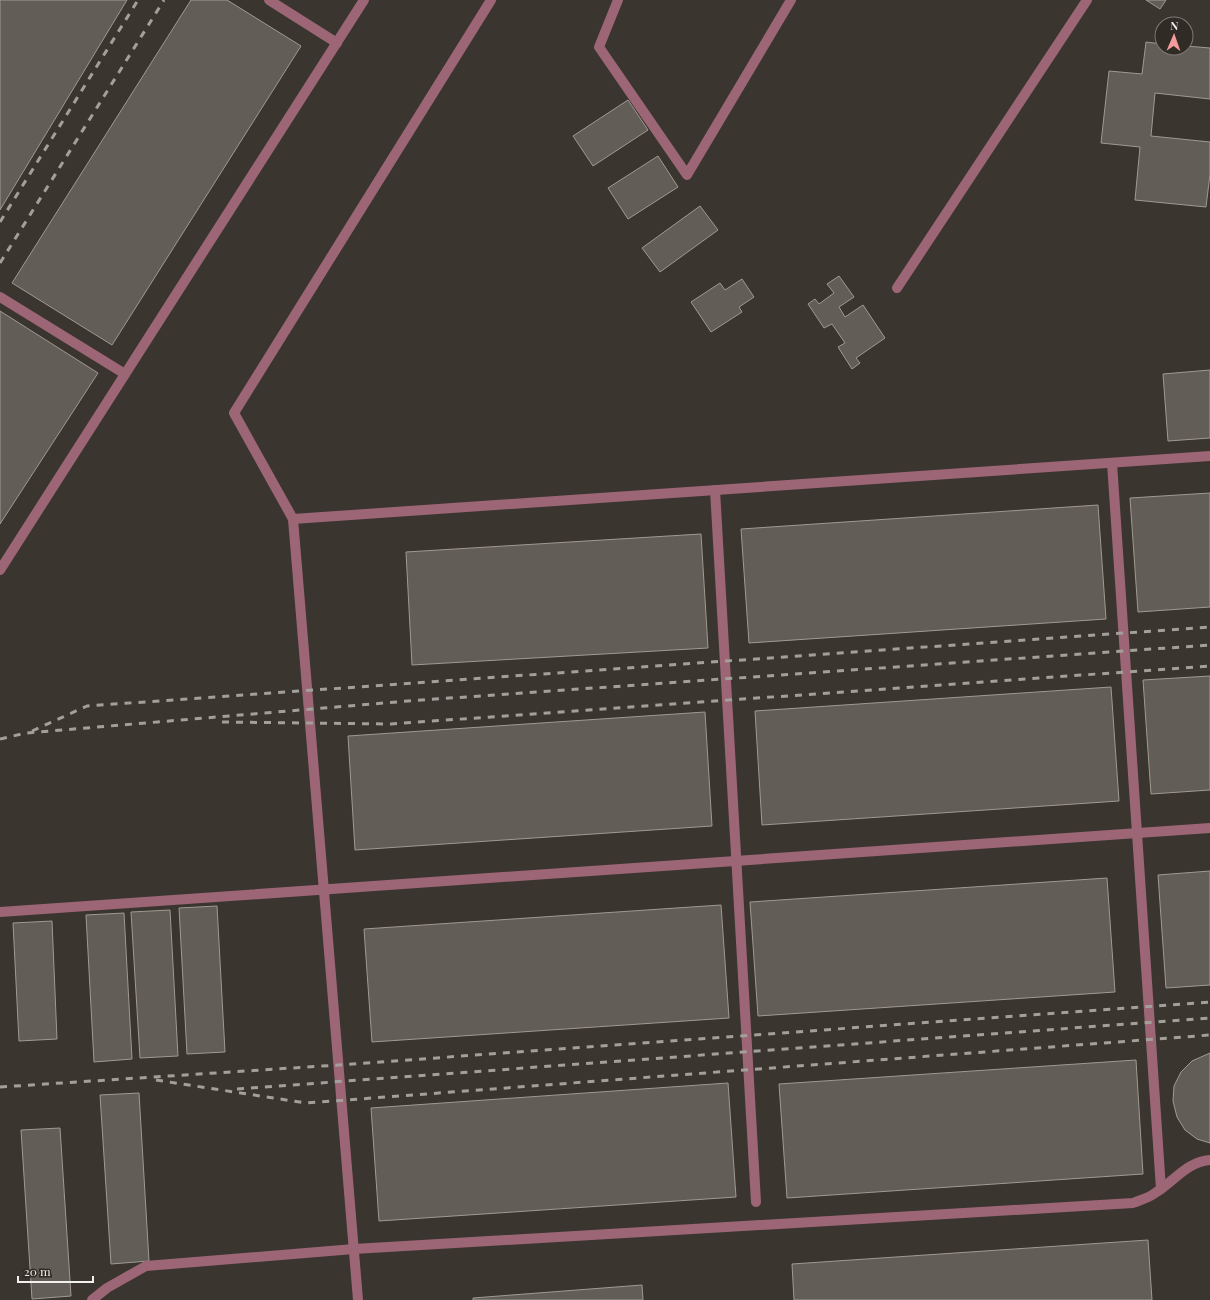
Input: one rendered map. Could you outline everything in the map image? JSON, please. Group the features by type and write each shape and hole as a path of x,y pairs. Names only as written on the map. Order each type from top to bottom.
{"street":[{"path":"269,0 337,43"},
{"path":"0,570 364,0"},
{"path":"358,1300 293,519 234,413 491,0"},
{"path":"618,0 599,47 687,174 791,0"},
{"path":"897,288 1088,0"},
{"path":"0,297 125,374"},
{"path":"293,519 1210,456"},
{"path":"1112,462 1161,1189"},
{"path":"715,490 756,1202"},
{"path":"0,912 1210,828"},
{"path":"92,1300 107,1288 146,1266 354,1249 1133,1204 1155,1194 1177,1174 1199,1161 1210,1160"}],"building":[{"path":"0,0 127,0 0,210"},
{"path":"191,0 227,0 301,46 112,345 12,283"},
{"path":"1146,0 1166,0 1160,9"},
{"path":"1146,42 1154,43 1154,56 1194,56 1194,47 1210,48 1210,99 1155,93 1151,136 1210,142 1210,174 1206,207 1135,200 1140,147 1101,143 1109,71 1142,74"},
{"path":"628,100 648,130 593,166 573,136"},
{"path":"658,156 678,187 628,219 608,188"},
{"path":"700,206 718,230 660,272 642,248"},
{"path":"839,276 854,297 839,307 845,317 863,305 885,338 856,358 860,363 852,369 838,347 845,343 832,324 824,328 808,304 815,299 819,304 834,293 827,284"},
{"path":"742,279 754,297 739,307 742,312 711,332 691,302 720,283 725,290"},
{"path":"0,311 98,373 0,524"},
{"path":"1210,370 1210,438 1168,441 1163,374"},
{"path":"1210,493 1210,607 1138,612 1130,498"},
{"path":"1098,505 1106,619 749,643 741,529"},
{"path":"701,534 708,648 412,665 406,552"},
{"path":"1210,676 1210,790 1151,794 1143,680"},
{"path":"1111,687 1119,801 762,825 755,711"},
{"path":"705,712 712,826 355,850 348,736"},
{"path":"1210,871 1210,985 1166,988 1158,875"},
{"path":"1107,878 1115,992 758,1016 750,902"},
{"path":"721,905 729,1018 372,1042 364,929"},
{"path":"217,906 225,1052 187,1054 179,908"},
{"path":"170,910 178,1056 140,1058 131,912"},
{"path":"124,913 132,1059 94,1062 86,915"},
{"path":"52,921 57,1039 19,1041 13,923"},
{"path":"1210,1053 1210,1143 1197,1139 1185,1130 1177,1117 1173,1101 1174,1086 1181,1072 1192,1061"},
{"path":"1136,1060 1143,1174 787,1198 779,1084"},
{"path":"728,1083 736,1197 379,1221 371,1108"},
{"path":"139,1093 149,1261 111,1264 100,1095"},
{"path":"60,1128 71,1296 32,1299 21,1130"},
{"path":"1148,1240 1152,1300 794,1300 792,1264"},
{"path":"642,1285 643,1300 473,1300 473,1298"}],"railway":[{"path":"0,222 138,0"},
{"path":"0,263 164,0"},
{"path":"32,731 87,706 1210,627"},
{"path":"0,739 26,733 408,701 1210,645"},
{"path":"222,722 391,724 1210,666"},
{"path":"0,1087 338,1065 1210,1002"},
{"path":"237,1089 1210,1018"},
{"path":"156,1080 306,1103 1210,1035"}]}
